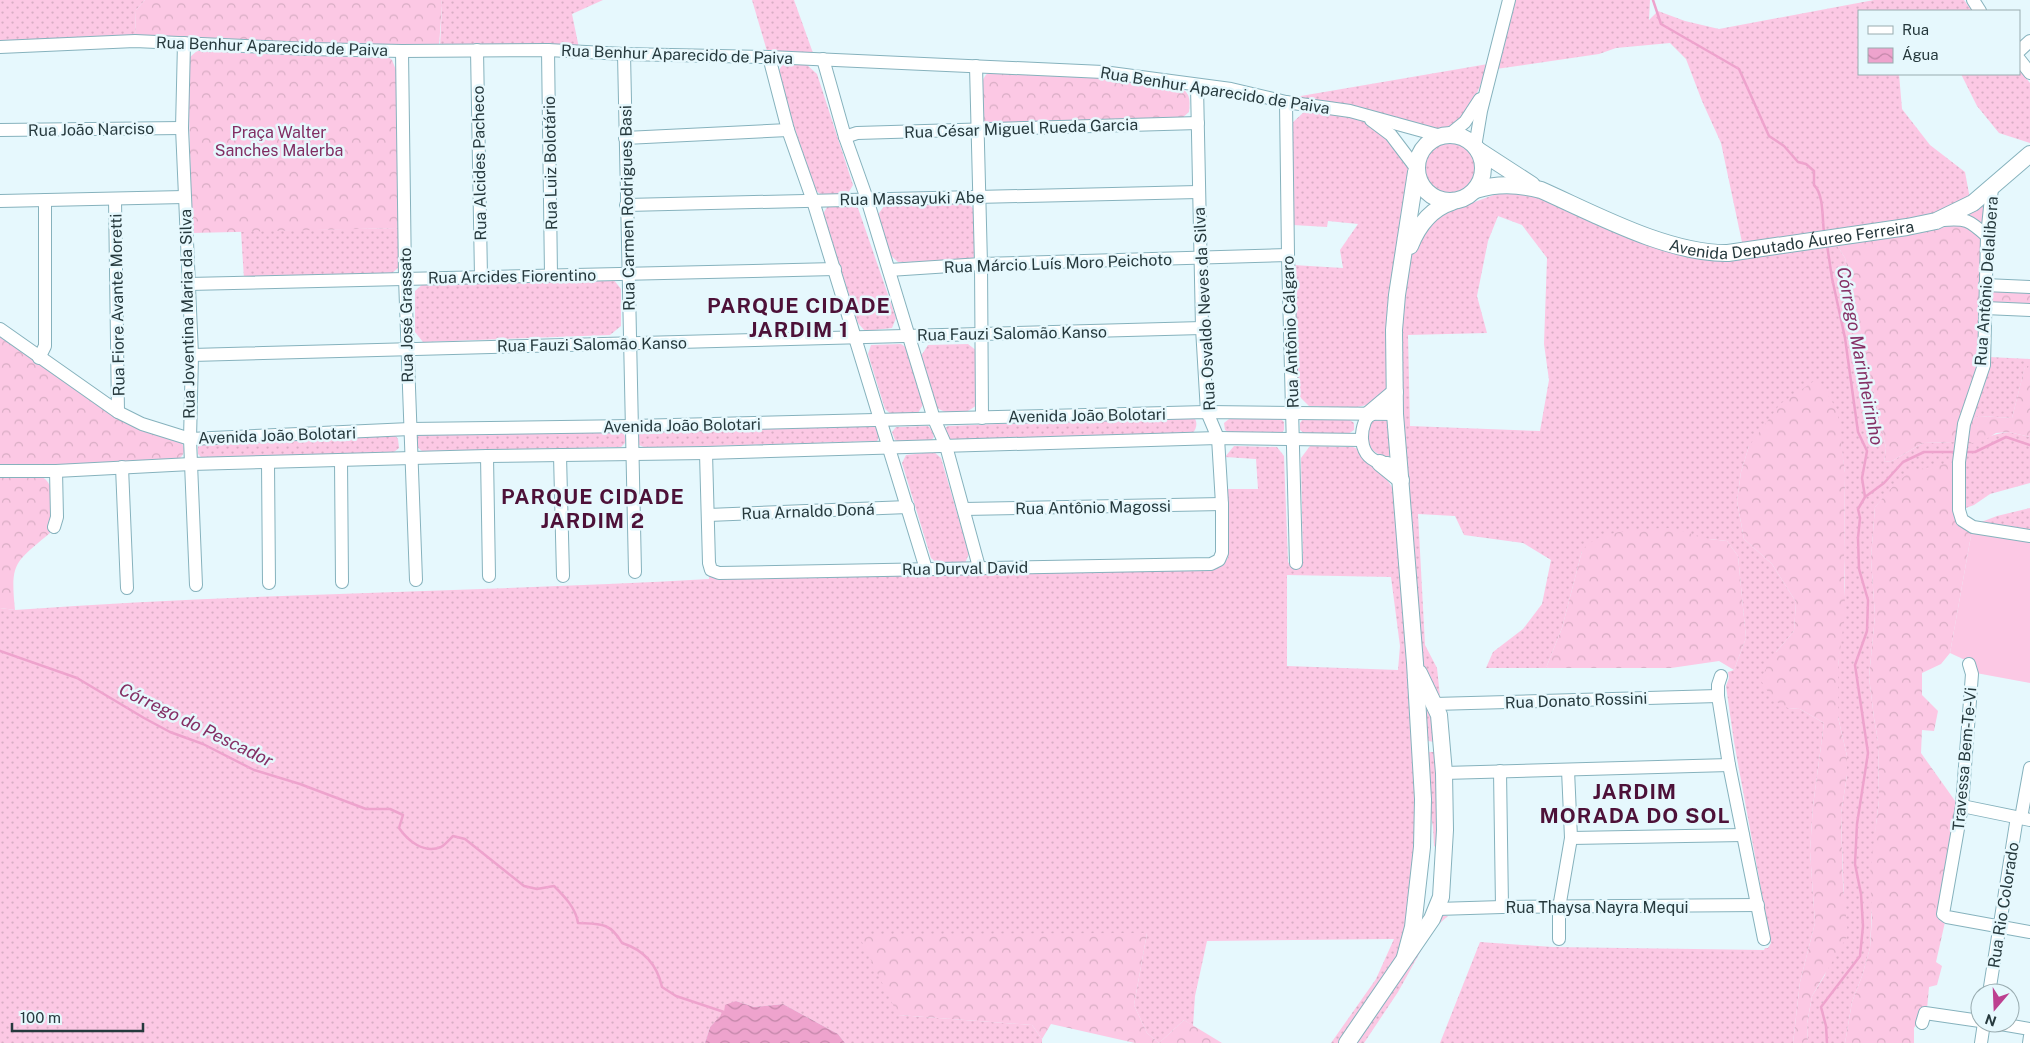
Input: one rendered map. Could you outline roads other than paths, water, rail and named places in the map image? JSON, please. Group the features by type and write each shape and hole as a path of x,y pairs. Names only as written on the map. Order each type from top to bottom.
{"main road":[{"path":"1403,262 1416,231 1423,222 1441,205 1465,198 1476,190 1482,177 1483,163 1477,148 1468,140 1459,136 1445,136 1427,144 1418,157 1397,295 1394,330 1396,414 1415,663 1423,799 1422,847 1413,927 1405,957"},
{"name":"Avenida Deputado Áureo Ferreira","path":"1477,148 1541,190"},
{"name":"Avenida Deputado Áureo Ferreira","path":"1476,190 1507,185 1522,185 1541,190 1648,236 1702,251 1728,253 1907,227 1936,221 1973,202 1992,188 2030,154"},
{"path":"1416,170 1420,184 1428,194 1439,200 1452,202"},
{"path":"1369,414 1395,392"},
{"path":"1380,463 1401,480"},
{"path":"1348,1043 1405,957 1420,938 1437,909 1441,897 1445,830 1444,772 1439,715 1415,663"},
{"path":"1420,749 1442,748"},
{"path":"1423,799 1428,812 1431,850 1434,853 1443,854"}],"street":[{"path":"1477,148 1486,88 1509,0"},
{"name":"Rua Benhur Aparecido de Paiva","path":"0,47 115,41 402,51 548,50 624,54 823,59 1103,72 1197,86 1231,89 1286,102 1350,111 1445,136"},
{"path":"2020,50 2030,41"},
{"name":"Rua Joventina Maria da Silva","path":"184,43 182,128 192,355 190,439 196,585"},
{"name":"Rua Alcides Pacheco","path":"477,50 481,277"},
{"name":"Rua Luiz Bolotário","path":"548,50 551,275"},
{"name":"Rua José Grassato","path":"402,51 405,278 410,458 416,580"},
{"name":"Rua Carmen Rodrigues Basi","path":"624,54 635,572"},
{"path":"769,57 788,130 835,269 926,569"},
{"path":"823,59 845,137 867,199 934,419 946,446 979,567"},
{"path":"2020,60 2030,73"},
{"path":"976,66 978,196 982,264 982,418"},
{"name":"Rua Osvaldo Neves da Silva","path":"1197,86 1202,328 1207,412 1218,438 1222,504 1222,553 1219,560"},
{"path":"1445,136 1470,115 1486,88"},
{"name":"Rua Antônio Cálgaro","path":"1286,102 1296,563"},
{"name":"Rua Benhur Aparecido de Paiva","path":"1350,111 1374,121 1392,135 1416,170"},
{"name":"Rua César Miguel Rueda Garcia","path":"845,137 857,133 1198,123"},
{"name":"Rua João Narciso","path":"0,130 182,128"},
{"path":"625,138 788,130"},
{"name":"Rua Antônio Delalibera","path":"1992,188 1987,236 1984,365 1964,424 1958,462 1959,510 1962,520 1973,526 2030,536"},
{"name":"Rua Massayuki Abe","path":"626,205 1198,192"},
{"path":"0,201 184,197"},
{"name":"Rua Fiore Avante Moretti","path":"115,199 118,412"},
{"path":"39,358 45,346 45,200"},
{"path":"1936,221 1964,219 1972,222 1987,236"},
{"name":"Rua Márcio Luís Moro Peichoto","path":"889,270 982,264 1288,255"},
{"name":"Rua Arcides Fiorentino","path":"188,284 835,269"},
{"path":"1985,285 2030,287"},
{"path":"1985,308 2030,310"},
{"name":"Rua Fauzi Salomão Kanso","path":"192,355 1202,328"},
{"name":"Avenida João Bolotari","path":"0,330 118,412 142,424 190,439 410,429 632,426 1207,412 1396,414"},
{"path":"1369,414 1362,426 1362,440 1365,450 1371,458 1380,463 1400,462"},
{"name":"Avenida João Bolotari","path":"0,471 56,471 191,464 410,458 706,453 1218,438 1362,440"},
{"path":"706,453 708,515"},
{"path":"560,455 563,576"},
{"path":"487,456 489,576"},
{"path":"341,461 342,582"},
{"path":"268,463 270,583"},
{"path":"122,467 127,588"},
{"path":"54,527 57,517 56,471"},
{"name":"Rua Antônio Magossi","path":"964,509 1222,504"},
{"name":"Rua Arnaldo Doná","path":"708,515 908,508"},
{"name":"Rua Durval David","path":"708,515 709,563 711,570 719,572 1211,564 1219,560"},
{"name":"Travessa Bem-Te-Vi","path":"1969,664 1972,674 1962,806 1943,914 1947,917 2000,926"},
{"path":"1721,676 1718,685 1718,696 1729,765 1764,939"},
{"name":"Rua Donato Rossini","path":"1434,704 1718,696"},
{"path":"1444,772 1729,765"},
{"name":"Rua Rio Colorado","path":"1991,983 2000,926 2023,818 2030,768"},
{"path":"1559,939 1558,908 1571,838 1568,770"},
{"path":"1500,771 1502,907"},
{"path":"1962,806 2023,818"},
{"path":"1571,838 1742,835"},
{"name":"Rua Thaysa Nayra Mequi","path":"1437,909 1758,905"},
{"path":"2000,926 2030,932"},
{"path":"1923,1018 1970,1020"},
{"path":"2029,1043 2030,1036"}],"water":[{"path":"736,1001 754,1007 783,1004 838,1034 845,1043 705,1043 710,1027 724,1012 725,1005"}],"waterway":[{"name":"Córrego Marinheirinho","path":"1653,0 1661,24 1739,69 1769,136 1784,146 1798,162 1806,164 1814,171 1814,185 1820,195 1824,232"},
{"name":"Córrego Marinheirinho","path":"1827,245 1845,338 1858,432 1867,451 1862,478 1865,497 1858,509 1860,518 1858,538 1859,569 1868,600 1867,631 1855,665 1868,753 1857,824 1855,864 1861,894 1863,926 1860,956 1821,1007 1826,1026 1827,1043"},
{"path":"1963,452 1975,452 2006,437 2030,445"},
{"path":"1865,497 1884,483 1903,462 1924,452 1955,452"},
{"name":"Córrego do Pescador","path":"0,651 77,678 170,732 203,744 254,770 300,784 366,809 390,809 403,815 399,828 417,845 435,849 441,847 453,836 465,839 524,886 537,889 554,886 572,907 578,923 598,924 609,928 618,936 622,943 637,950 648,959 657,971 662,987 676,996 724,1012 722,1015"}],"district":[{"name":"PARQUE CIDADE JARDIM 1","path":"799,318"},
{"name":"PARQUE CIDADE JARDIM 2","path":"593,509"},
{"name":"JARDIM MORADA DO SOL","path":"1635,804"}],"park label":[{"name":"Praça Walter Sanches Malerba","path":"279,141"}]}
